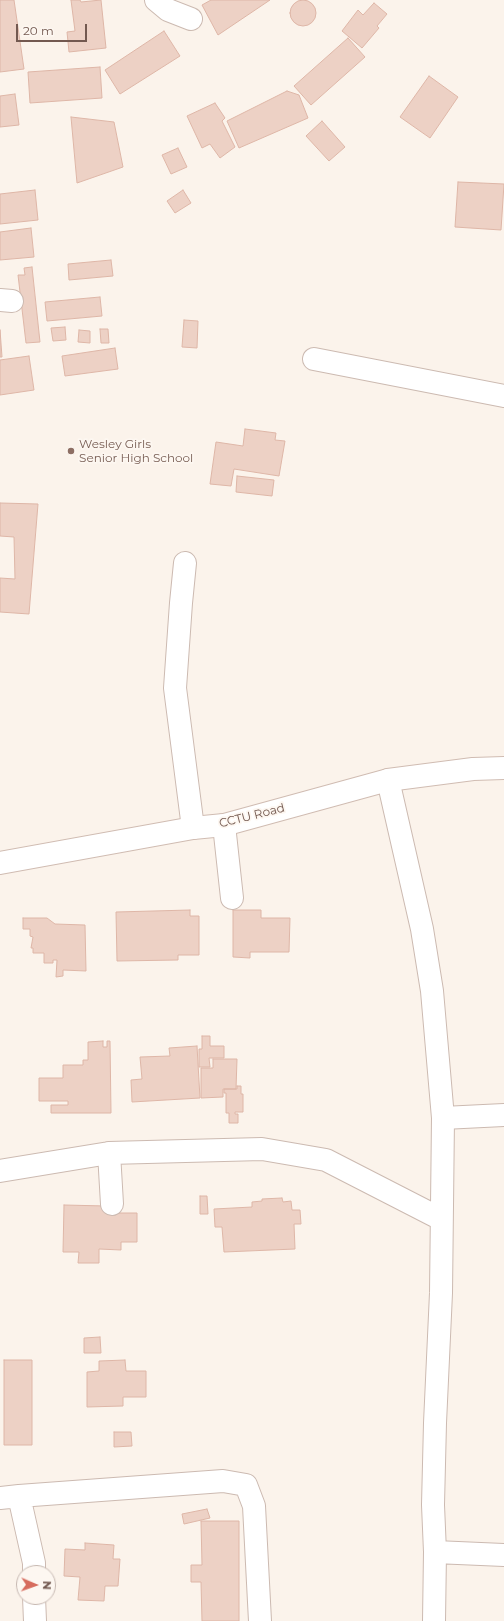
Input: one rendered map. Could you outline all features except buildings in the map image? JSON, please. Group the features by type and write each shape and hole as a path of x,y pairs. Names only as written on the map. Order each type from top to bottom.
{"street":[{"path":"156,0 168,10 191,19"},
{"path":"314,359 504,396"},
{"path":"185,563 175,688 193,828"},
{"name":"CCTU Road","path":"0,863 193,828 224,825 388,780 473,769 504,768"},
{"path":"388,780 422,929 433,999 443,1118 441,1293 433,1498 435,1552 434,1621"},
{"path":"224,825 232,898"},
{"path":"443,1118 504,1115"},
{"path":"0,1171 109,1153 262,1149 326,1160 441,1219"},
{"path":"109,1153 112,1204"},
{"path":"34,1565 10,1497 223,1481 246,1485 254,1506 260,1621"},
{"path":"435,1552 504,1555"},
{"path":"34,1605 35,1621"}],"place":[{"name":"Wesley Girls Senior High School","path":"71,451"}]}
